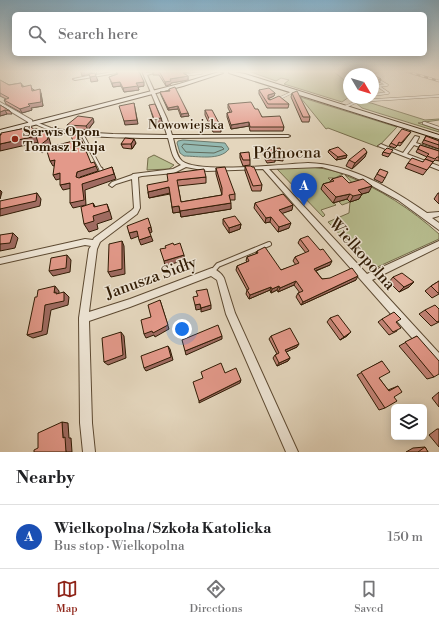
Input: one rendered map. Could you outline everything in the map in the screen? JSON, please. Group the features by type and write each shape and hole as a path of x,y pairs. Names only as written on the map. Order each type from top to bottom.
{"main road":[{"path":"0,132 156,92"},
{"path":"298,92 439,137"}],"street":[{"path":"153,93 171,137 174,154 184,166"},
{"name":"Nowowiejska","path":"0,103 34,124 50,130 85,134 171,137 288,136"},
{"path":"404,155 417,137"},
{"path":"412,143 439,152"},
{"path":"381,146 439,168"},
{"name":"Północna","path":"112,185 135,175 174,171 184,166 202,170 308,164 332,167 385,190 426,216 439,227"},
{"name":"Wielkopolna","path":"264,167 439,360"},
{"path":"0,261 85,242 95,242 135,212 137,208 135,175"},
{"path":"426,216 439,214"},
{"path":"89,452 86,423 84,318 95,242"},
{"path":"365,279 439,244"},
{"path":"212,272 220,278 231,314 292,452"},
{"name":"Janusza Sidły","path":"84,318 130,303 212,272"}],"lane":[{"path":"273,100 293,92"},
{"path":"379,94 388,93 387,92"},
{"path":"379,100 439,96"},
{"path":"345,107 350,104"},
{"path":"424,123 439,128"},
{"path":"30,132 36,130 43,134"},
{"path":"85,134 83,136 101,168 100,174"},
{"name":"Janusza Sidły","path":"212,272 218,265 269,244"}],"green space":[{"path":"310,92 343,92 342,102"},
{"path":"300,97 397,127 378,147 328,128 326,129"},
{"path":"357,104 374,104 425,120 439,119 418,123 439,130 439,132 362,108"},
{"path":"154,155 174,165 169,169 147,170 148,158"},
{"path":"313,167 343,174 335,178 328,178 333,183 355,186 345,175 383,193 417,216 439,234 439,239 373,269 328,222 349,213 350,202 342,205 326,188 321,189 336,205 321,210 325,215 323,217 277,169"}],"water":[{"path":"183,140 225,143 229,149 225,153 214,156 184,156 180,153 177,143 178,141"}],"building":[{"path":"40,92 41,102 28,104 30,106 20,109 4,100 9,98 0,93"},
{"path":"160,92 178,92 188,113 181,114 178,106 168,108"},
{"path":"260,92 274,92 275,93 268,95 268,99 270,100 279,96 289,104 268,104"},
{"path":"298,92 310,117 303,117 292,93"},
{"path":"251,102 255,109 258,109 262,117 280,116 284,127 250,127 249,122 231,125 227,113 232,112 228,104"},
{"path":"134,103 137,120 124,121 119,106"},
{"path":"155,104 161,118 154,119 149,105"},
{"path":"0,105 10,111 5,110 0,112"},
{"path":"205,110 212,110 221,127 213,127"},
{"path":"78,116 93,118 86,126 67,125"},
{"path":"31,127 39,133 45,131 48,139 39,146 36,136 0,144 1,133"},
{"path":"402,129 411,132 401,143 399,142 397,146 391,143"},
{"path":"79,134 91,163 94,162 96,166 77,172 76,177 79,178 112,167 114,174 82,184 84,200 70,203 70,183 60,185 60,173 53,175 55,160 50,161 46,148 73,141 71,136"},
{"path":"426,136 439,141 439,145 424,140"},
{"path":"125,138 134,139 131,144 121,144"},
{"path":"420,145 439,151 439,157 435,159 427,156 429,154 418,149"},
{"path":"338,147 347,155 338,157 329,150"},
{"path":"280,148 283,158 267,160 263,150"},
{"path":"364,148 367,152 355,163 349,160"},
{"path":"387,148 393,150 390,154 383,152"},
{"path":"249,152 250,160 243,160 240,153"},
{"path":"412,158 423,162 425,159 433,162 427,170 408,163"},
{"path":"245,166 254,167 262,185 253,186"},
{"path":"225,167 235,194 229,195 231,203 180,211 179,206 172,207 169,187 148,192 147,185 168,181 167,174 204,169 206,177 177,180 181,202 222,195 222,188 216,168"},
{"path":"380,169 388,172 385,178 377,174"},
{"path":"342,176 349,183 363,179 372,186 358,190 362,194 353,196 350,194 336,197 323,184 334,181 332,179"},
{"path":"37,193 36,201 0,209 0,201"},
{"path":"283,194 293,205 279,210 291,223 279,227 271,217 266,218 255,203"},
{"path":"93,203 94,207 107,204 109,211 93,216 94,221 84,224 81,207"},
{"path":"235,216 241,224 229,228 223,219"},
{"path":"148,218 151,227 148,228 151,236 139,240 137,231 129,233 127,226"},
{"path":"13,233 10,243 0,244 0,235"},
{"path":"308,236 320,250 323,249 332,261 314,269 322,279 330,278 352,268 358,276 303,302 298,293 303,291 296,281 280,288 279,286 272,289 271,287 250,295 247,290 249,289 237,266 249,261 247,257 258,253 257,251 265,247 281,270 299,263 295,257 309,251 300,239"},
{"path":"122,241 122,269 108,272 109,244"},
{"path":"173,243 174,245 180,243 184,255 164,261 160,249 166,248 165,246"},
{"path":"67,255 66,268 49,271 51,258"},
{"path":"402,273 414,282 404,287 393,277"},
{"path":"439,281 439,293 438,293 431,286"},
{"path":"55,286 54,293 64,292 64,301 45,305 42,331 27,335 35,297 37,297 38,290"},
{"path":"207,289 211,305 201,308 200,304 195,305 193,297 198,296 196,291"},
{"path":"160,300 168,325 153,333 152,331 144,334 141,320 151,317 148,305"},
{"path":"435,305 439,309 439,321 437,322 425,310"},
{"path":"394,312 401,319 396,322 401,328 393,332 382,319"},
{"path":"338,315 351,332 344,337 330,318"},
{"path":"218,325 222,336 185,351 182,340"},
{"path":"290,328 299,344 285,350 290,358 279,363 275,355 279,353 271,336"},
{"path":"121,332 123,355 104,362 102,338"},
{"path":"417,336 439,361 439,374 434,377 405,342"},
{"path":"168,346 171,357 144,368 141,356"},
{"path":"382,361 390,372 379,378 389,391 398,386 402,392 394,397 397,401 385,408 361,372"},
{"path":"221,363 225,373 236,368 241,380 199,401 193,382 203,378 201,372"},
{"path":"62,422 66,452 34,452 34,450 38,448 38,433"},
{"path":"425,447 428,452 418,452"}],"place":[{"name":"Serwis Opon Tomasz Psuja","path":"15,139"},
{"name":"Wielkopolna / Szkoła Katolicka","path":"304,206"}]}
